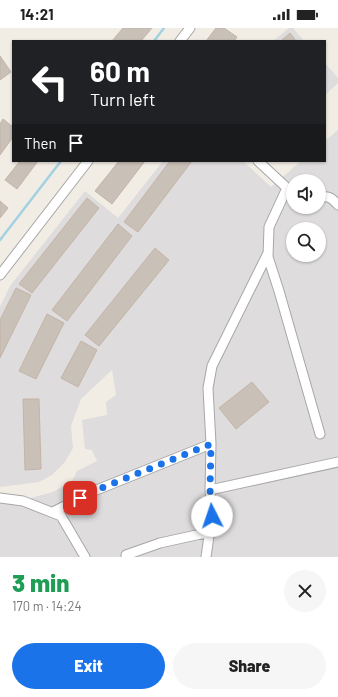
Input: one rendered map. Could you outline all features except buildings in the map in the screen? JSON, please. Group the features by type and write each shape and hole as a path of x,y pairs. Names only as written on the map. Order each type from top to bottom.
{"street":[{"path":"181,40 190,28"},
{"path":"0,275 87,162"},
{"path":"259,162 286,186"},
{"path":"326,196 328,196 338,205"},
{"path":"286,197 269,227 268,258 320,434"},
{"path":"206,557 212,516 210,490 211,444 208,388 212,366 268,253"},
{"path":"53,512 94,491 211,444"},
{"path":"210,490 338,462"},
{"path":"0,498 23,501 61,516 85,557"},
{"path":"126,555 160,543 210,532"}],"shaded area":[{"path":"289,28 293,28 303,40 274,40"},
{"path":"326,64 338,78 338,83 326,94"},
{"path":"338,130 338,557 0,557 0,503 8,504 53,492 72,481 77,471 97,461 92,450 85,449 82,420 107,415 106,402 116,395 112,370 81,399 71,426 73,448 65,462 52,475 39,482 0,487 0,307 10,286 85,191 118,218 162,162 244,162 271,187 286,174 300,162 326,162 326,140"}],"waterway":[{"path":"155,40 164,28"},
{"path":"0,240 60,162"}],"route":[{"path":"80,498 211,444 210,490 212,516"}]}
